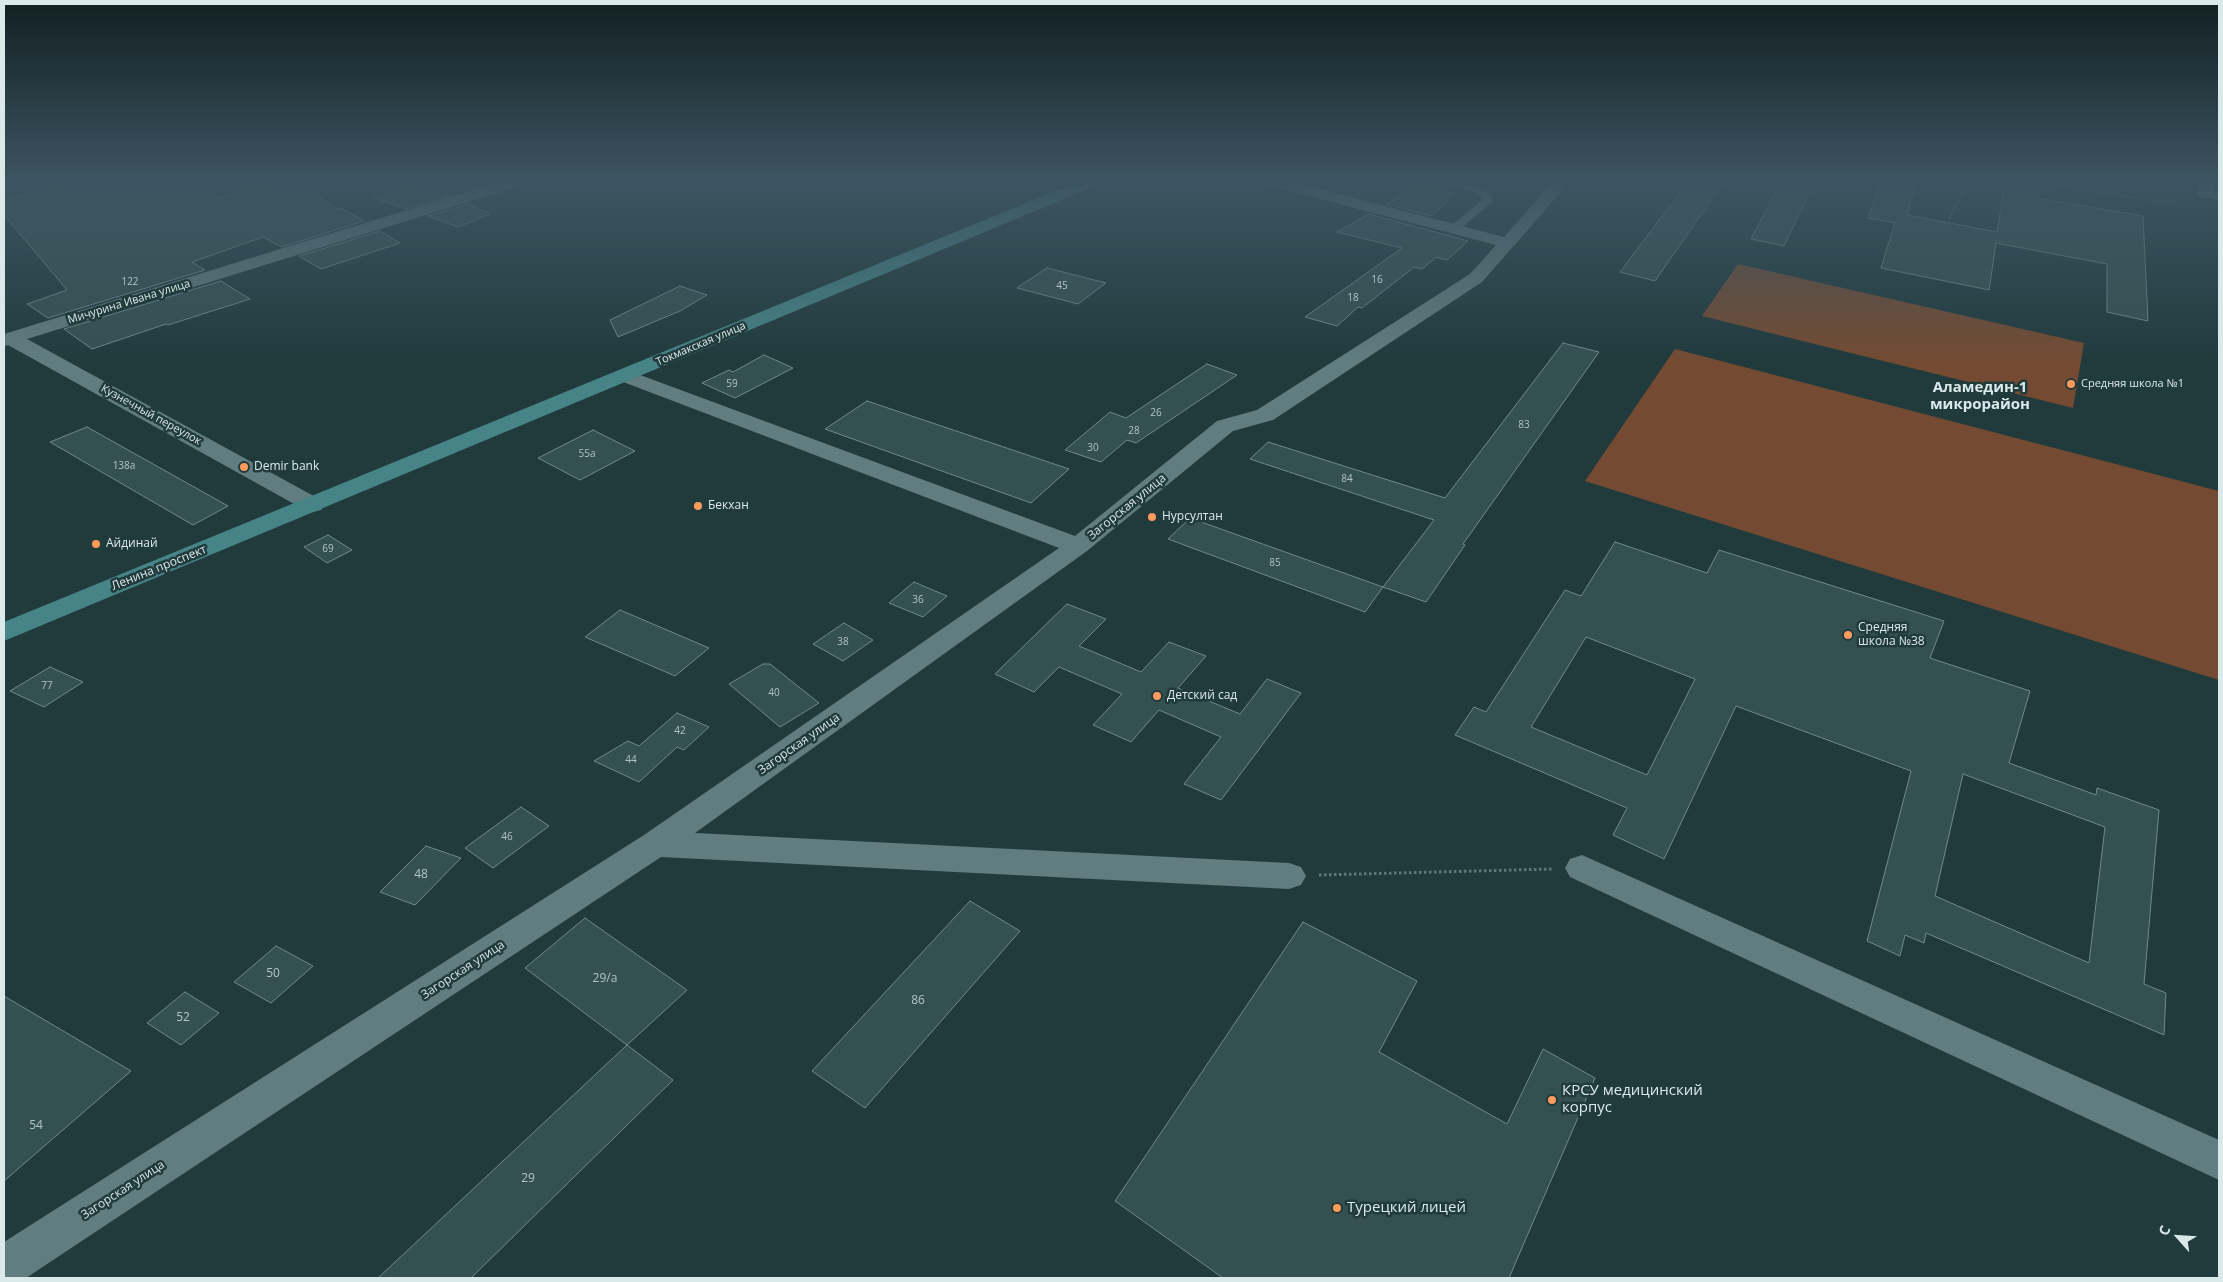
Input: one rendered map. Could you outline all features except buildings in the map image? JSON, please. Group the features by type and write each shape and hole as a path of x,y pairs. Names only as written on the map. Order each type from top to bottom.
{"main road":[{"name":"Токмакская улица","path":"313,505 945,243"},
{"name":"Ленина проспект","path":"4,632 313,505"}],"street":[{"name":"Мичурина Ивана улица","path":"8,340 320,243"},
{"name":"Загорская улица","path":"4,1267 656,844 1078,546 1225,426 1265,415 1436,305 1476,278 1508,243"},
{"name":"Кузнечный переулок","path":"8,340 313,505"},
{"path":"625,376 1078,546"},
{"path":"656,844 1289,876"},
{"path":"1582,868 2219,1160"}],"path":[{"path":"1289,876 1582,868"}],"shaded area":[{"path":"1738,264 2084,343 2073,408 1702,316"},
{"path":"1675,349 2219,491 2219,680 1585,481"}],"place":[{"name":"Средняя школа №1","path":"2071,384"},
{"name":"Demir bank","path":"244,467"},
{"name":"Бекхан","path":"698,506"},
{"name":"Нурсултан","path":"1152,517"},
{"name":"Айдинай","path":"96,544"},
{"name":"Средняя школа №38","path":"1848,635"},
{"name":"Детский сад","path":"1157,696"},
{"name":"КРСУ медицинский корпус","path":"1552,1100"},
{"name":"Турецкий лицей","path":"1337,1208"}],"district":[{"name":"Аламедин-1 микрорайон","path":"1980,396"}]}
